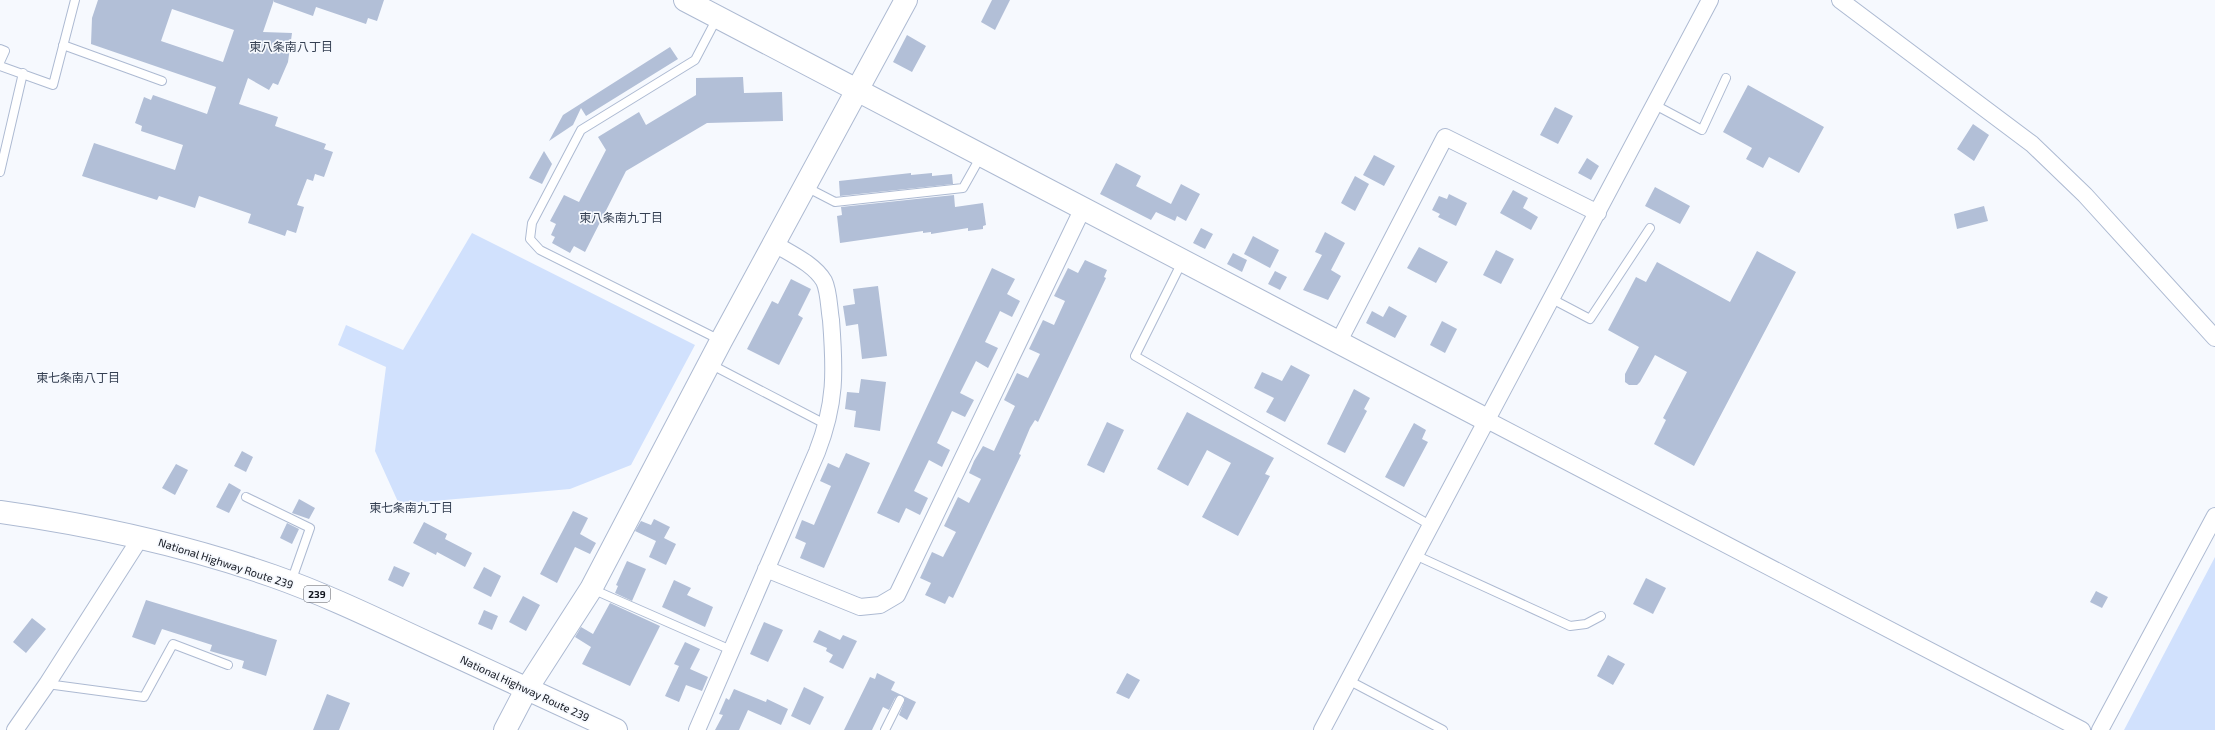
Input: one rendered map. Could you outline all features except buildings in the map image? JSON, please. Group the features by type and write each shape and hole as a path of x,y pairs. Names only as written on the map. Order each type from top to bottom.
{"main road":[{"path":"685,0 857,92 1083,208 1487,420"},
{"path":"504,730 526,690 591,589 709,364 906,0"},
{"name":"National Highway Route 239","path":"0,512 65,521 141,537 202,553 291,583 345,605 526,690 616,730"}],"street":[{"path":"1322,730 1710,0"},
{"path":"1840,0 2032,144 2085,194 2215,338"},
{"path":"1338,343 1445,137 1598,213"},
{"path":"766,570 860,607 880,605 897,595 1083,208"},
{"path":"697,730 828,425 835,384 830,309 824,281 808,264 775,244"},
{"path":"1487,420 2082,730"},
{"path":"2100,730 2215,516"},
{"path":"15,730 47,684 141,537"}],"lane":[{"path":"0,66 53,85 75,0"},
{"path":"718,18 695,60 581,130 532,223 530,238 540,250 722,341"},
{"path":"63,45 162,81"},
{"path":"0,49 5,51 0,62"},
{"path":"0,172 23,74"},
{"path":"1655,105 1702,130 1726,78"},
{"path":"806,187 835,202 963,188 982,156"},
{"path":"1552,299 1590,319 1650,228"},
{"path":"1183,261 1135,356 1430,525"},
{"path":"709,364 828,425"},
{"path":"246,497 310,528 291,583"},
{"path":"1415,555 1570,626 1586,624 1601,616"},
{"path":"591,589 731,650"},
{"path":"47,684 144,697 173,644 228,665"},
{"path":"1348,680 1443,730"},
{"path":"885,730 900,700"}],"shaded area":[{"path":"472,233 695,345 631,465 570,489 399,504 375,451 386,367 338,345 346,325 403,350"},
{"path":"2215,557 2215,730 2124,730"}],"district":[{"name":"東八条南八丁目","path":"291,46"},
{"name":"東八条南九丁目","path":"621,217"},
{"name":"東七条南八丁目","path":"78,377"},
{"name":"東七条南九丁目","path":"411,507"}]}
